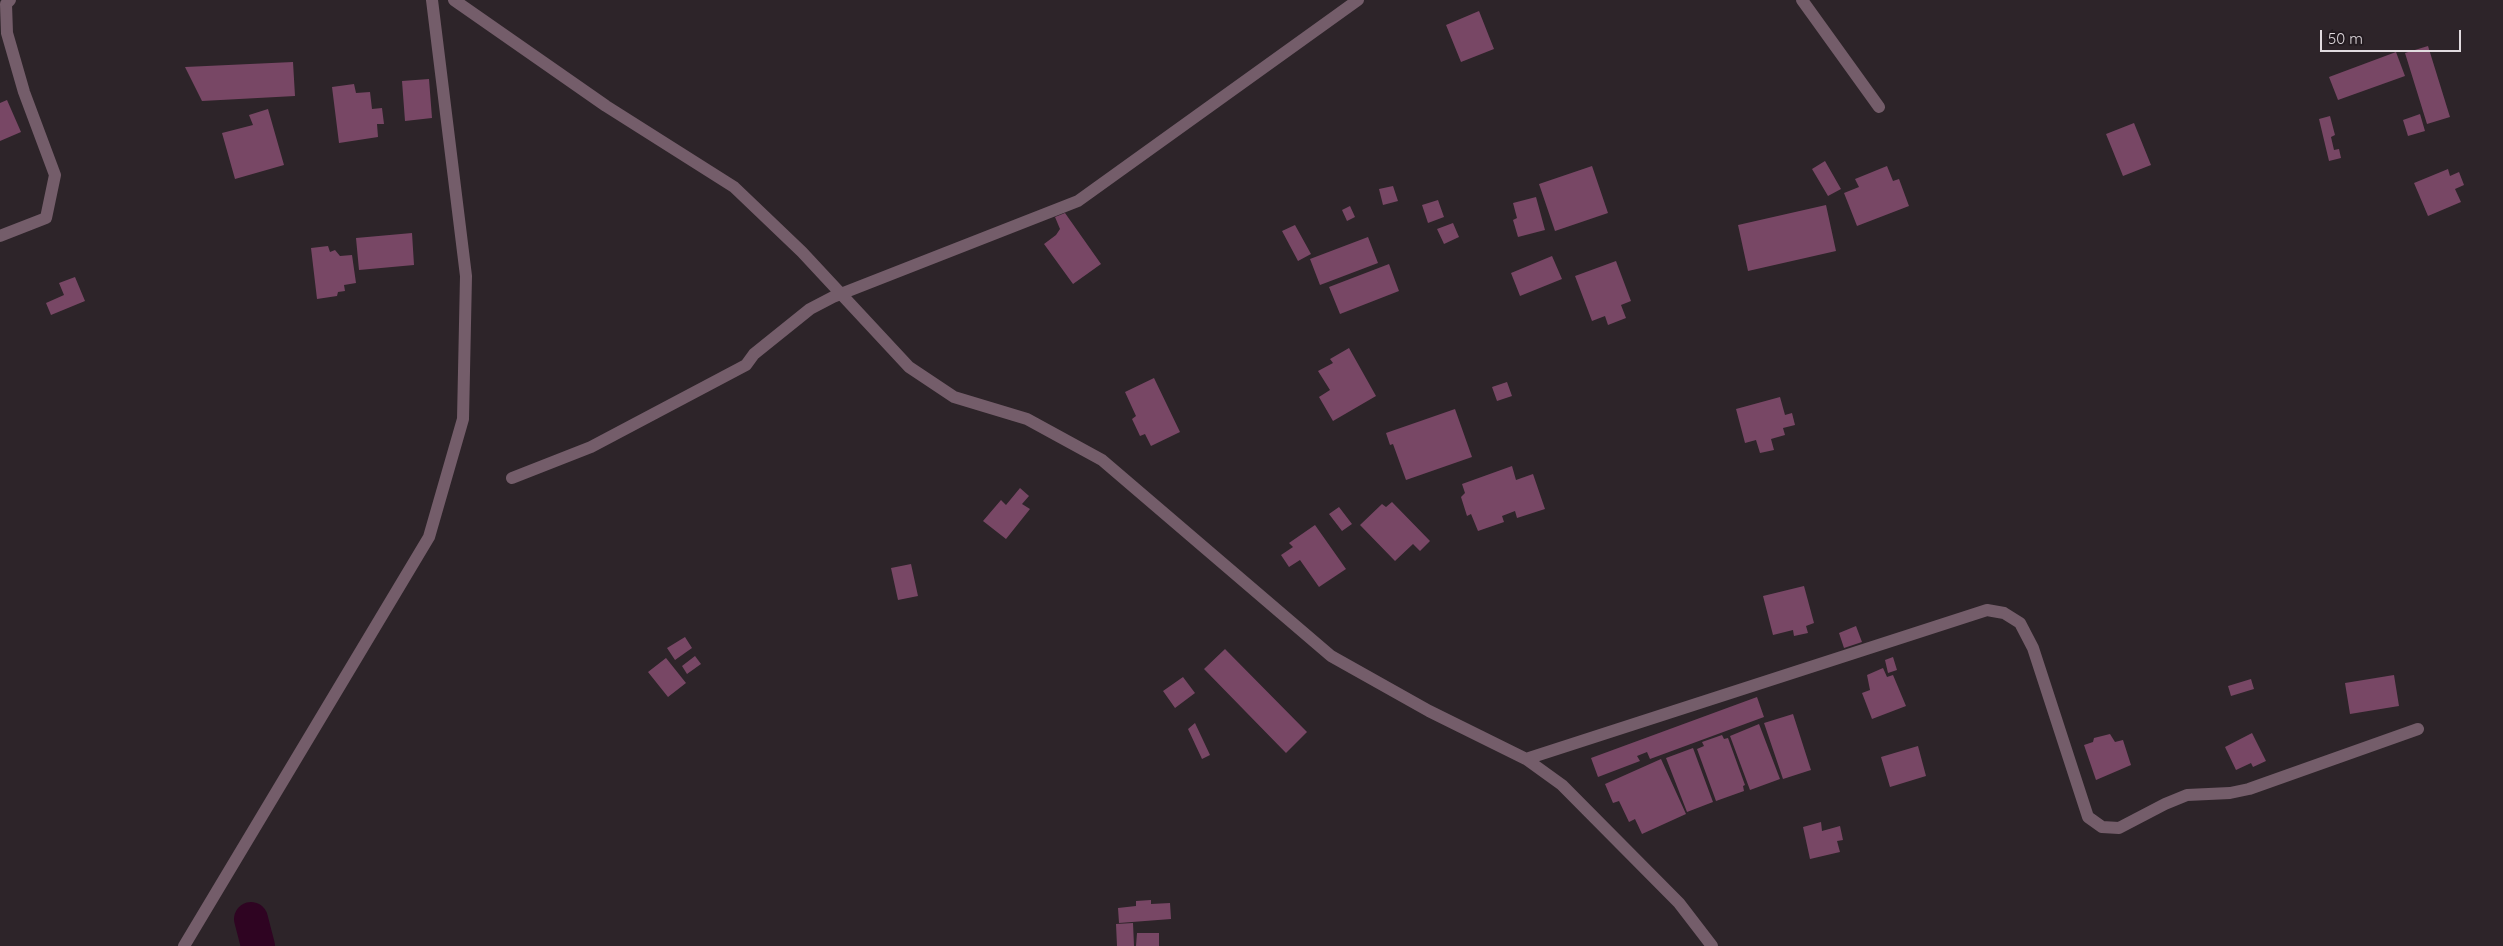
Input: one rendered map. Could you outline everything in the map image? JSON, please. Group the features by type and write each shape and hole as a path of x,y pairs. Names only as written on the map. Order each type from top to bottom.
{"street":[{"path":"0,236 46,218 55,175 24,92 7,34 6,4 10,0"},
{"path":"184,946 428,537 463,419 466,276 432,0"},
{"path":"454,0 606,106 734,188 802,252 909,367 954,397 1027,419 1102,460 1331,656 1429,711 1526,759 1569,792 1679,903 1712,946"},
{"path":"512,478 591,446 746,365 754,354 810,309 841,294 1078,201 1358,0"},
{"path":"1802,0 1879,107"},
{"path":"1526,759 1987,610 2004,612 2020,623 2033,648 2088,817 2102,827 2120,828 2164,804 2187,795 2230,793 2249,788 2418,729"}],"building":[{"path":"1479,11 1494,49 1461,62 1446,25"},
{"path":"2428,46 2450,117 2427,124 2405,53"},
{"path":"2396,52 2405,76 2338,100 2329,77"},
{"path":"293,62 295,96 202,101 185,67"},
{"path":"429,79 432,118 405,121 402,81"},
{"path":"354,84 356,93 370,92 372,109 382,108 384,124 377,124 378,137 339,143 332,87"},
{"path":"7,100 21,132 0,141 0,103"},
{"path":"268,109 284,165 235,179 222,133 253,125 249,115"},
{"path":"2420,114 2425,131 2408,136 2403,120"},
{"path":"2330,116 2335,135 2331,137 2334,150 2339,149 2341,158 2329,161 2319,119"},
{"path":"2134,123 2151,165 2123,176 2106,134"},
{"path":"1825,161 1841,189 1828,196 1812,169"},
{"path":"1592,166 1608,213 1555,231 1539,184"},
{"path":"1887,166 1893,181 1899,179 1909,206 1857,226 1844,193 1859,187 1855,179"},
{"path":"2448,169 2450,176 2459,172 2464,185 2455,189 2461,202 2428,216 2414,183"},
{"path":"1393,186 1398,201 1383,205 1379,189"},
{"path":"1536,197 1545,230 1518,237 1513,220 1517,218 1513,203"},
{"path":"1438,200 1444,217 1428,223 1422,205"},
{"path":"1826,205 1836,251 1748,271 1738,225"},
{"path":"1350,206 1355,217 1347,221 1342,210"},
{"path":"1065,213 1101,264 1073,284 1044,244 1056,235 1060,229 1055,217"},
{"path":"1453,223 1459,237 1444,244 1437,229"},
{"path":"1295,225 1311,254 1298,261 1282,231"},
{"path":"412,233 414,265 359,270 356,238"},
{"path":"1368,237 1378,263 1320,285 1310,259"},
{"path":"328,246 330,252 335,250 340,256 352,255 356,283 344,285 345,291 338,292 337,296 317,299 311,248"},
{"path":"1552,256 1562,279 1520,296 1511,273"},
{"path":"1616,261 1631,301 1621,305 1626,318 1608,325 1605,316 1592,321 1575,276"},
{"path":"1389,264 1399,291 1340,314 1329,287"},
{"path":"75,277 85,301 51,315 46,303 64,295 59,283"},
{"path":"1349,348 1376,396 1333,421 1319,397 1330,390 1318,371 1333,363 1330,359"},
{"path":"1154,378 1180,432 1151,446 1145,434 1140,436 1132,419 1136,416 1125,392"},
{"path":"1507,382 1512,396 1497,401 1492,387"},
{"path":"1780,397 1785,415 1792,413 1795,425 1783,428 1785,435 1771,439 1774,450 1760,453 1756,440 1745,443 1736,409"},
{"path":"1455,409 1472,457 1406,480 1393,444 1390,445 1386,433"},
{"path":"1512,466 1516,480 1533,474 1545,509 1517,518 1515,511 1502,516 1504,522 1478,531 1471,514 1467,516 1461,497 1465,493 1462,484"},
{"path":"1020,488 1029,496 1022,504 1030,509 1006,539 983,521 1001,500 1006,505"},
{"path":"1392,502 1430,541 1420,551 1413,544 1395,561 1360,525 1382,504 1386,507"},
{"path":"1339,507 1352,524 1342,531 1329,514"},
{"path":"1315,525 1346,569 1319,587 1300,560 1289,567 1281,555 1293,547 1289,543"},
{"path":"911,564 918,596 898,600 891,568"},
{"path":"1804,586 1814,623 1806,626 1808,633 1794,636 1793,630 1773,635 1763,596"},
{"path":"1856,626 1862,642 1844,648 1839,633"},
{"path":"685,637 692,648 675,660 667,648"},
{"path":"1225,649 1307,732 1286,753 1204,669"},
{"path":"695,656 701,664 687,674 682,666"},
{"path":"1893,657 1897,670 1888,673 1885,660"},
{"path":"666,658 686,683 668,697 648,672"},
{"path":"1883,668 1887,677 1893,675 1906,706 1872,719 1862,693 1870,690 1867,675"},
{"path":"2394,675 2399,706 2350,714 2345,683"},
{"path":"1183,677 1195,693 1175,708 1163,691"},
{"path":"2251,679 2254,689 2231,696 2228,686"},
{"path":"1757,697 1764,717 1650,759 1647,752 1637,756 1640,761 1598,777 1591,758"},
{"path":"1793,714 1811,770 1783,779 1764,723"},
{"path":"1195,723 1210,755 1202,759 1188,729"},
{"path":"1759,724 1780,779 1750,790 1730,736"},
{"path":"2252,733 2266,761 2253,767 2251,763 2236,770 2225,747"},
{"path":"2110,734 2115,742 2123,740 2131,765 2096,780 2084,745 2093,742 2094,738"},
{"path":"1722,735 1724,739 1728,738 1745,785 1743,786 1744,791 1716,801 1697,749 1704,746 1702,742"},
{"path":"1918,746 1926,776 1890,787 1881,757"},
{"path":"1693,748 1713,802 1687,812 1666,758"},
{"path":"1661,759 1686,814 1642,834 1635,819 1629,822 1619,801 1613,803 1605,784"},
{"path":"1821,822 1822,831 1840,826 1843,840 1837,841 1840,852 1810,859 1803,827"},
{"path":"1151,900 1151,904 1170,903 1171,919 1119,923 1118,908 1136,906 1136,901"},
{"path":"1133,923 1134,946 1117,946 1116,924"},
{"path":"1137,933 1159,933 1159,946 1136,946"}],"waterway":[{"path":"251,919 258,946"}]}
